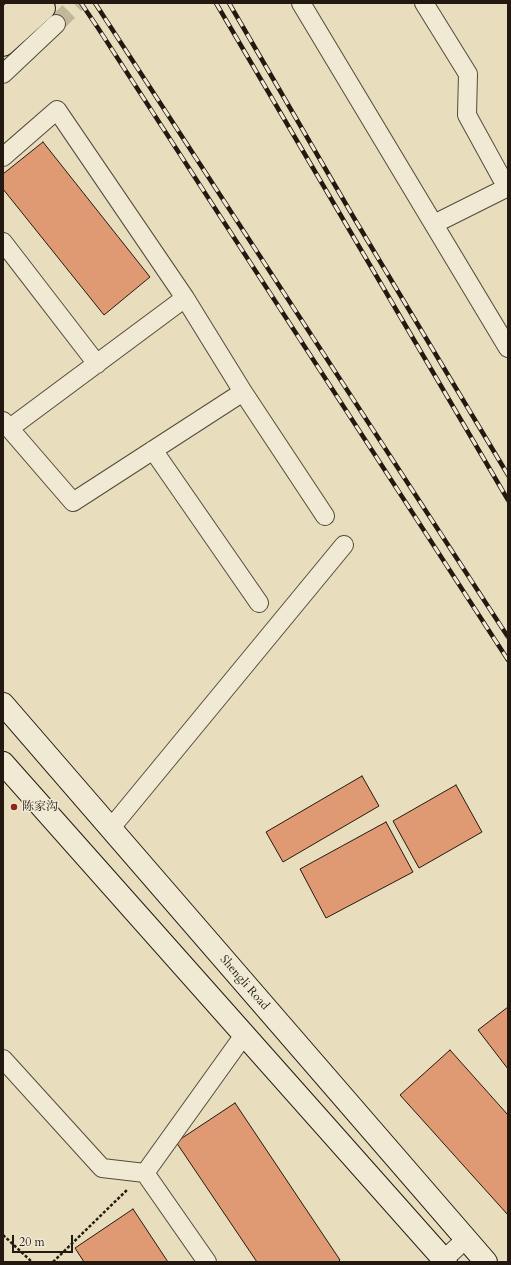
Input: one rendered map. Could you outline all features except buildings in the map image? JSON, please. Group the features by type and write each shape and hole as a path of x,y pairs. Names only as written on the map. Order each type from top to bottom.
{"main road":[{"path":"3,22 22,3"},
{"path":"3,45 50,16"},
{"name":"Shengli Road","path":"3,704 486,1262"},
{"path":"3,763 444,1261"}],"street":[{"path":"301,3 508,348"},
{"path":"424,3 468,74 467,115 508,187 434,224"},
{"path":"3,74 50,16"},
{"path":"3,157 57,110 185,298 243,392 324,516"},
{"path":"3,242 97,364"},
{"path":"185,298 97,364 6,425 73,502 243,392"},
{"path":"153,450 259,603"},
{"path":"110,829 344,545"},
{"path":"145,1173 244,1035"},
{"path":"3,1059 102,1168 145,1173 207,1262"},
{"path":"444,1261 466,1239"}],"path":[{"path":"53,1262 145,1173"},
{"path":"3,1235 32,1262"}],"tunnel":[{"path":"56,24 77,3"}],"railway":[{"path":"81,3 508,660"},
{"path":"95,3 508,637"},
{"path":"216,3 508,500"},
{"path":"229,3 354,218 508,475"}],"place":[{"name":"陈家沟","path":"14,807"}]}
